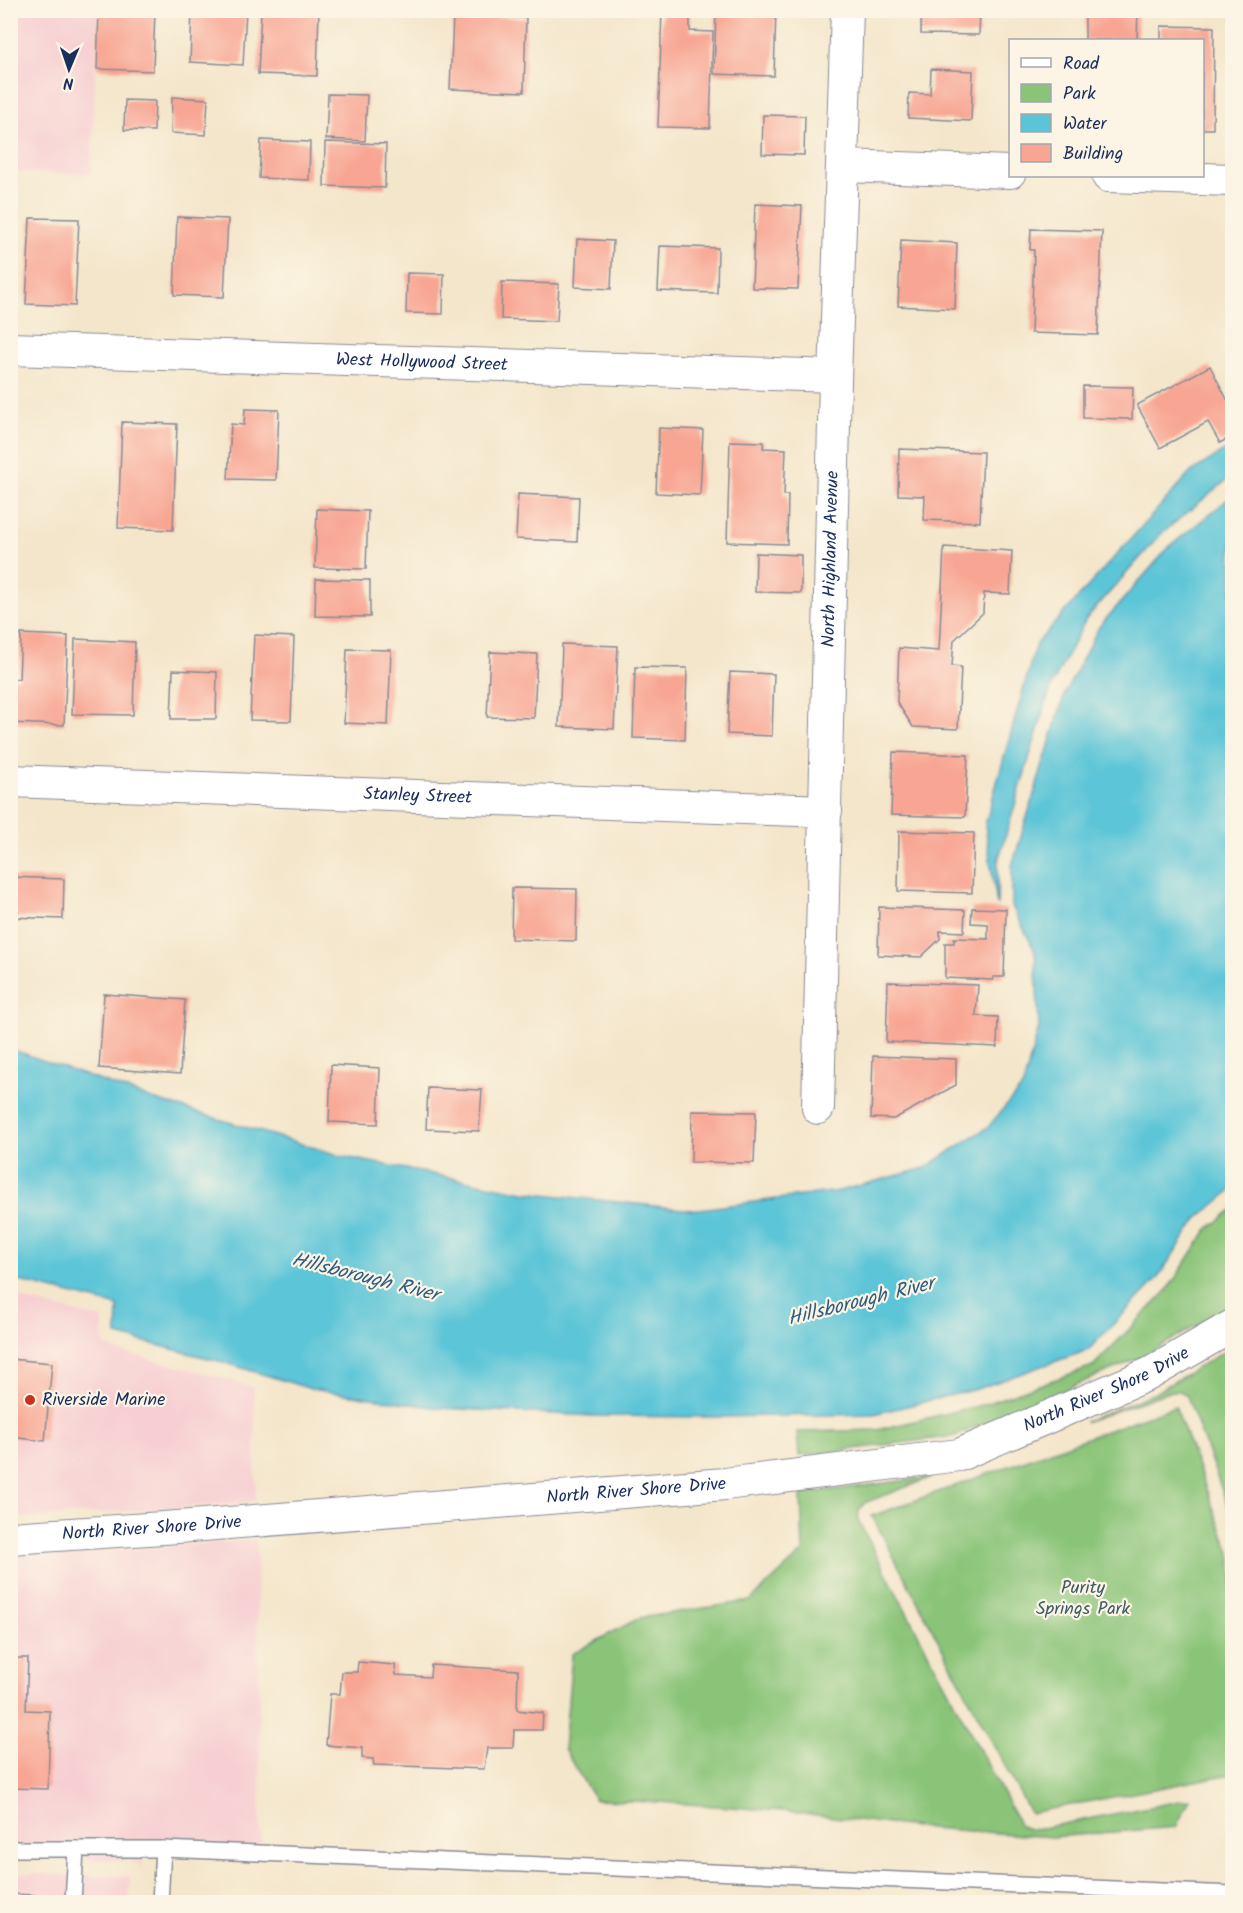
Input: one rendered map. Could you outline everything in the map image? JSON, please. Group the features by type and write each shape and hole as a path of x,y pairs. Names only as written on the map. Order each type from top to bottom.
{"street":[{"name":"North Highland Avenue","path":"818,1108 835,376 847,10"},
{"path":"843,166 1009,172"},
{"path":"1139,177 1233,180"},
{"name":"West Hollywood Street","path":"10,349 835,376"},
{"name":"Stanley Street","path":"10,781 826,811"},
{"name":"North River Shore Drive","path":"10,1538 725,1484 959,1455 1149,1374 1233,1326"}],"lane":[{"path":"10,1849 163,1849 1233,1894"},
{"path":"73,1902 76,1849"},
{"path":"160,1902 163,1849"}],"shaded area":[{"path":"11,10 98,11 91,174 11,172"},
{"path":"11,1296 103,1319 103,1340 105,1345 114,1350 254,1388 256,1502 11,1519"},
{"path":"256,1540 261,1847 143,1845 142,1868 131,1861 11,1857 11,1557"},
{"path":"11,1873 130,1877 129,1902 11,1902"}],"green space":[{"path":"1232,1210 1232,1305 1142,1357 955,1436 799,1456 797,1432 877,1430 982,1405 1093,1366 1167,1291 1207,1230"},
{"path":"1232,1347 1232,1517 1187,1396 1180,1391 1171,1391 1084,1422 1155,1393"},
{"name":"Purity Springs Park","path":"1175,1406 1232,1558 1232,1774 1030,1813 872,1516"},
{"path":"932,1477 864,1503 859,1511 858,1520 1020,1826 1032,1830 1190,1799 1176,1827 1052,1837 915,1827 784,1811 595,1800 564,1749 572,1654 639,1618 750,1601 803,1552 801,1494"}],"water":[{"path":"1232,446 1232,476 1162,533 1086,619 1051,687 998,861 997,905 985,825 1036,644 1191,472"},
{"name":"Hillsborough River","path":"1232,496 1232,1190 1197,1219 1157,1279 1088,1350 977,1389 874,1414 717,1417 593,1416 439,1408 311,1389 223,1362 117,1335 118,1306 11,1279 11,1049 149,1098 345,1157 524,1192 692,1210 839,1191 925,1168 988,1127 1023,1086 1039,1027 1035,951 1012,906 1012,866 1065,693 1099,627 1170,546"}],"building":[{"path":"99,10 155,10 153,71 97,69"},
{"path":"192,10 246,10 243,65 190,62"},
{"path":"261,10 319,10 317,76 258,74"},
{"path":"662,10 690,10 690,31 713,32 710,128 658,127"},
{"path":"716,10 776,11 774,76 714,74"},
{"path":"921,10 980,10 979,35 921,34"},
{"path":"1085,10 1138,10 1137,39 1085,39"},
{"path":"453,15 526,18 524,92 450,89"},
{"path":"1161,26 1214,27 1213,129 1204,129 1204,39 1161,39"},
{"path":"931,69 973,71 971,121 908,118 909,93 930,94"},
{"path":"328,94 367,95 365,141 326,139"},
{"path":"172,97 208,99 206,135 171,133"},
{"path":"125,100 155,101 154,131 124,130"},
{"path":"763,115 805,116 804,155 762,154"},
{"path":"261,140 310,142 309,180 259,178"},
{"path":"325,142 386,144 385,188 324,186"},
{"path":"755,204 802,206 798,289 752,288"},
{"path":"177,217 228,219 224,297 174,295"},
{"path":"30,218 79,219 75,306 26,304"},
{"path":"1031,229 1102,231 1098,335 1031,333 1034,250 1030,250"},
{"path":"577,239 613,241 611,289 575,287"},
{"path":"901,240 957,243 955,309 898,306"},
{"path":"660,246 718,248 717,293 658,291"},
{"path":"407,273 444,274 443,314 406,313"},
{"path":"502,282 559,284 557,321 501,319"},
{"path":"1210,366 1232,409 1232,436 1220,443 1208,422 1160,448 1137,405"},
{"path":"1083,386 1133,387 1132,419 1083,418"},
{"path":"245,409 279,410 276,480 228,479 231,424 244,425"},
{"path":"122,422 177,424 173,530 118,528"},
{"path":"659,428 703,430 700,495 656,493"},
{"path":"730,441 764,442 763,448 786,449 784,495 788,495 787,544 727,542"},
{"path":"899,449 983,452 980,522 924,520 925,496 898,495"},
{"path":"518,494 579,497 577,542 516,539"},
{"path":"317,509 368,511 366,569 315,568"},
{"path":"944,547 1012,551 1010,594 984,593 983,613 954,640 952,666 961,667 958,729 913,727 897,702 899,648 939,651"},
{"path":"756,553 801,555 801,593 755,592"},
{"path":"316,579 370,580 370,617 315,616"},
{"path":"21,634 68,636 64,725 10,723 10,678 19,679"},
{"path":"254,635 294,637 291,721 250,720"},
{"path":"75,639 135,642 133,715 72,714"},
{"path":"562,644 618,646 614,729 559,727"},
{"path":"347,649 391,650 388,725 344,723"},
{"path":"490,652 537,654 534,718 487,717"},
{"path":"635,667 687,668 685,740 633,738"},
{"path":"173,670 217,672 216,719 171,719"},
{"path":"730,672 774,674 772,736 727,734"},
{"path":"893,752 968,755 965,817 891,815"},
{"path":"899,831 974,833 972,893 898,891"},
{"path":"10,877 64,879 63,919 10,917"},
{"path":"512,888 577,889 576,941 511,939"},
{"path":"879,907 965,910 964,932 940,931 940,939 921,957 878,955"},
{"path":"972,908 1006,909 1004,977 993,977 993,980 945,978 945,943 954,943 954,938 988,939 988,924 971,923"},
{"path":"888,982 978,985 976,1016 998,1017 997,1047 886,1042"},
{"path":"104,994 185,1000 180,1074 99,1068"},
{"path":"873,1056 956,1059 956,1085 894,1119 871,1118"},
{"path":"331,1065 380,1068 378,1124 329,1122"},
{"path":"428,1088 482,1090 479,1131 426,1129"},
{"path":"692,1111 756,1112 754,1163 691,1162"},
{"name":"Riverside Marine","path":"10,1359 52,1363 45,1441 10,1437"},
{"path":"10,1658 28,1658 26,1710 50,1711 48,1789 10,1788"},
{"path":"358,1662 395,1665 396,1675 430,1677 431,1665 518,1670 517,1710 543,1713 542,1730 514,1730 513,1748 487,1748 484,1769 374,1765 373,1759 362,1758 362,1748 326,1745 330,1694 340,1694 342,1672 357,1672"},
{"path":"10,1894 34,1895 34,1902 10,1902"}],"place":[{"name":"Riverside Marine","path":"30,1400"}]}
